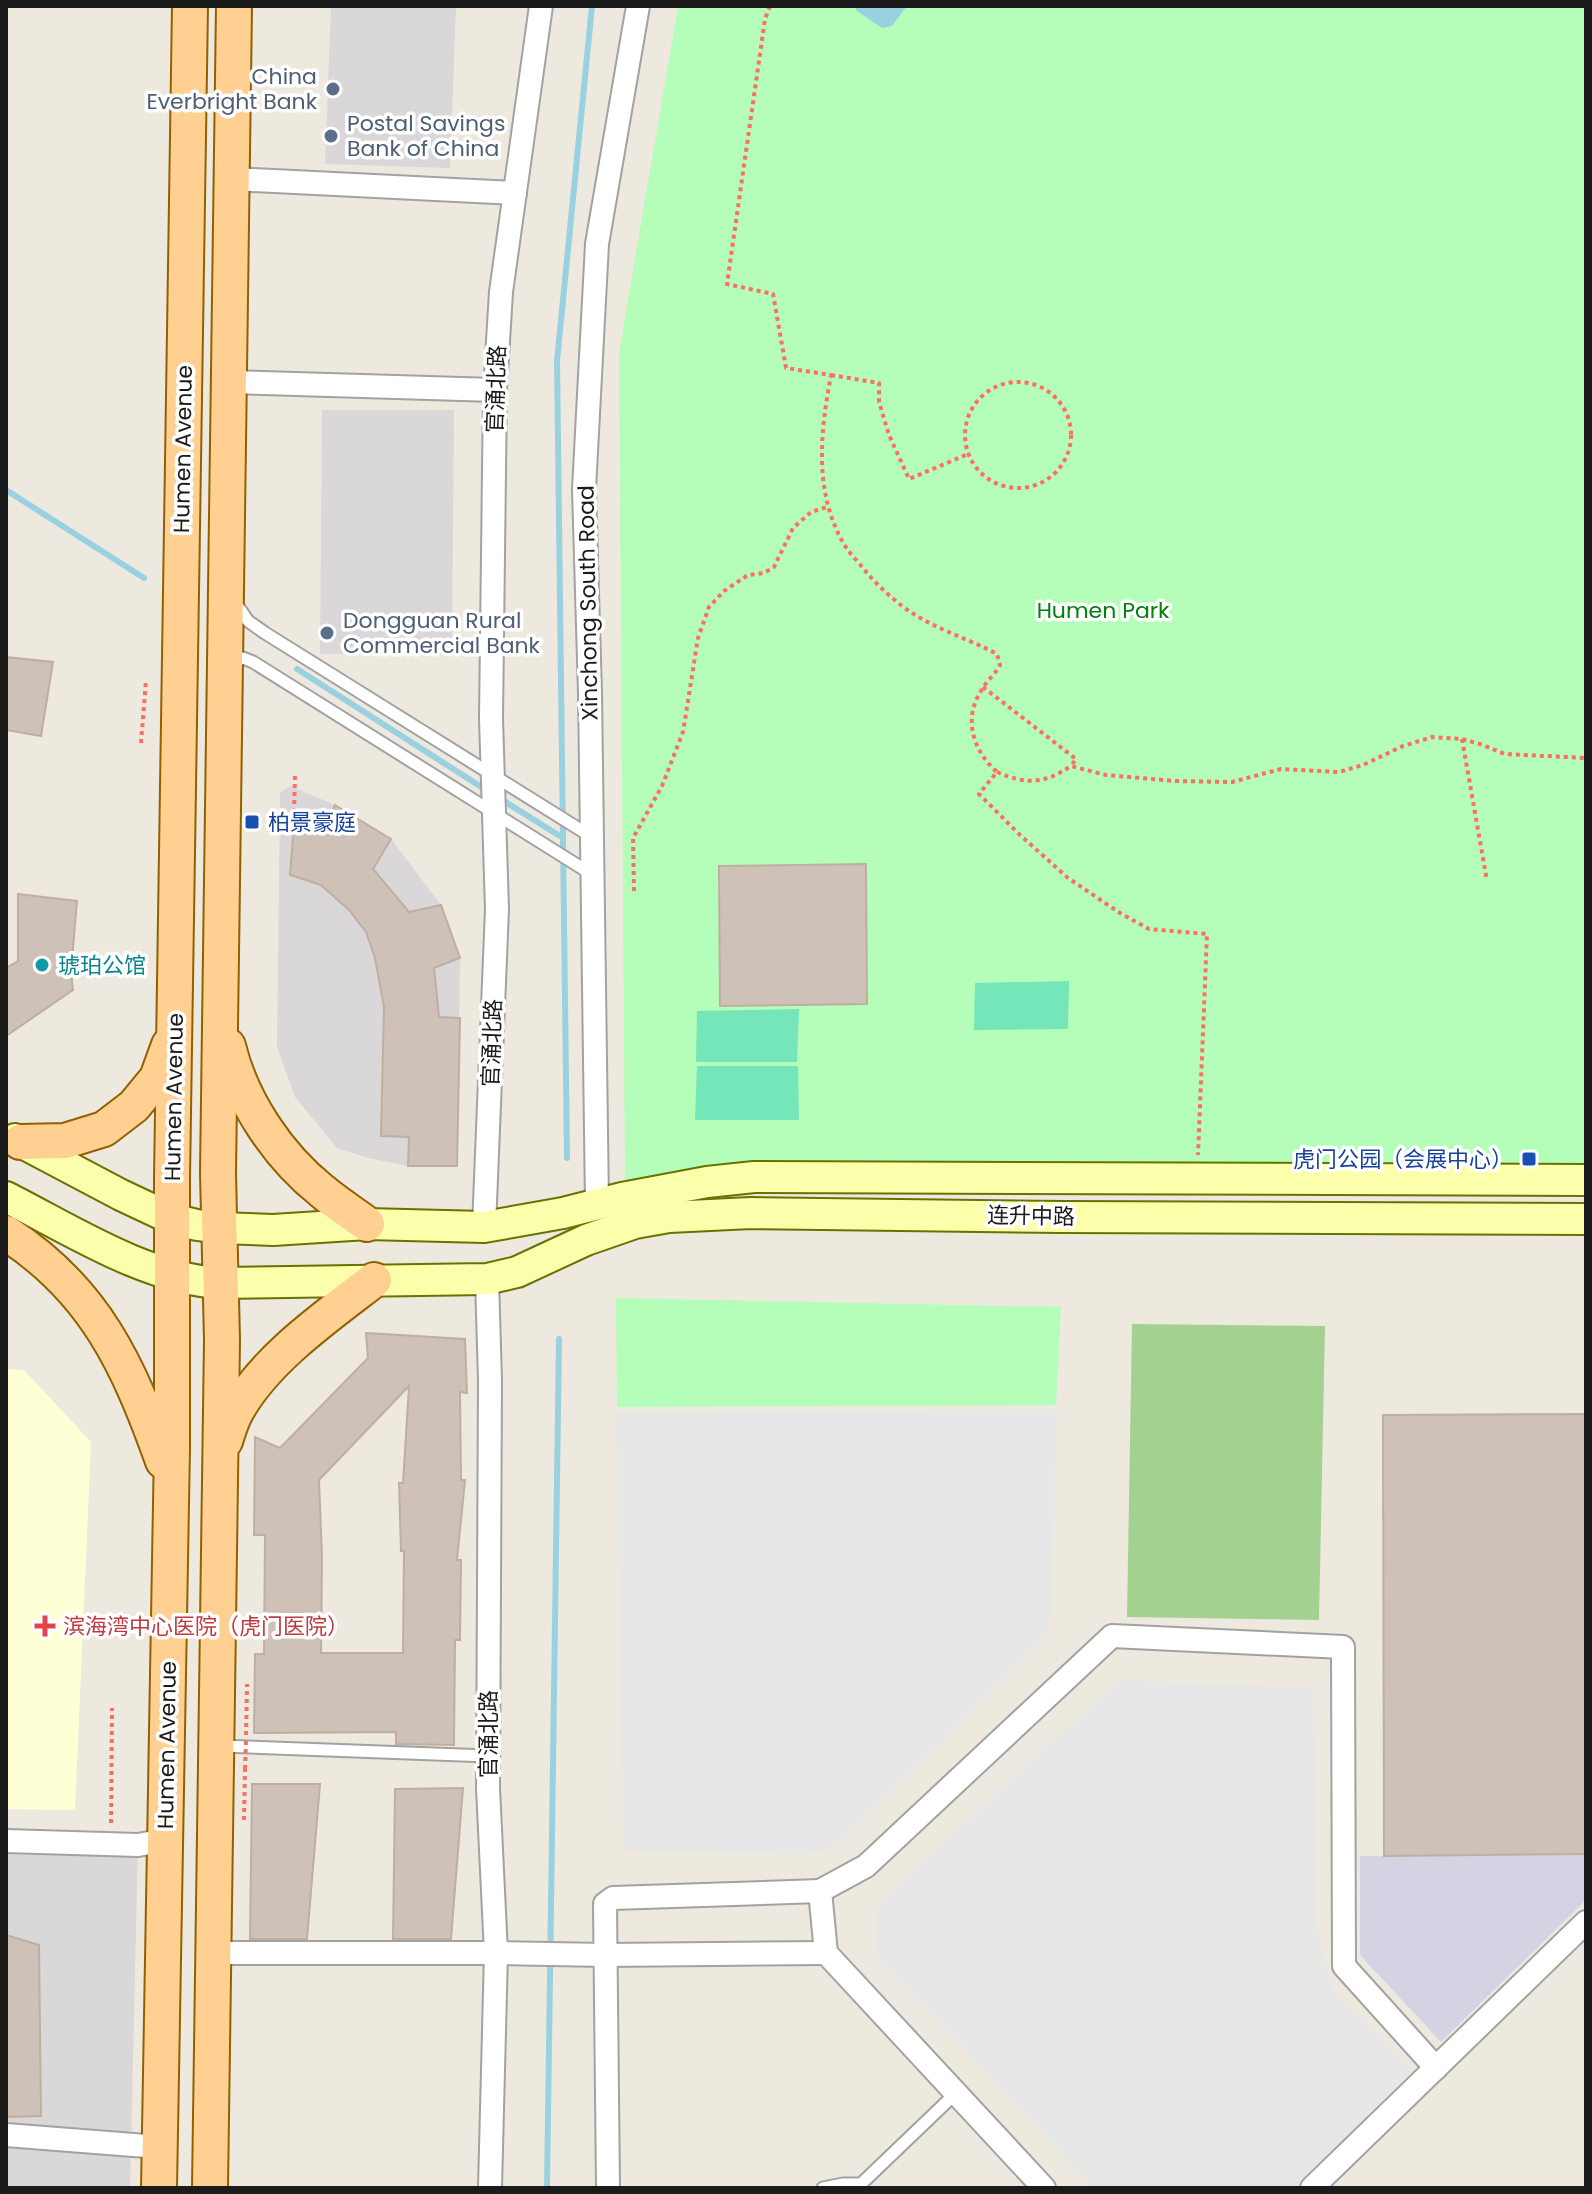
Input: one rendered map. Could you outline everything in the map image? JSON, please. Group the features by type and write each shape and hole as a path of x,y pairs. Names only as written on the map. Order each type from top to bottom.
{"main road":[{"name":"Humen Avenue","path":"159,2188 190,6"},
{"name":"Humen Avenue","path":"210,2188 213,1953 231,1743 220,1453 218,1173 234,6"},
{"path":"220,1015 233,1066 255,1113 284,1154 320,1190 367,1224"},
{"path":"13,1138 65,1141 104,1129 134,1106 157,1078 175,1030"},
{"name":"连升中路","path":"13,1138 172,1219 220,1228 273,1230 367,1224 484,1227 707,1182 754,1177 1586,1180"},
{"name":"连升中路","path":"6,1197 135,1262 172,1276 221,1283 487,1279 517,1272 586,1240 635,1223 682,1216 751,1213 1586,1219"},
{"path":"6,1233 67,1281 96,1316 121,1357 148,1419 171,1484"},
{"path":"220,1453 235,1412 267,1369 322,1319 374,1280"}],"street":[{"name":"官涌北路","path":"484,1227 497,909 492,775 495,390 501,292 541,6"},
{"name":"Xinchong South Road","path":"597,1204 584,870 584,489 597,244 638,6"},
{"path":"232,179 515,193"},
{"path":"229,382 495,390"},
{"name":"官涌北路","path":"487,1279 490,1381 488,1756 507,1953 490,2188"},
{"path":"608,2188 605,1904 613,1898 820,1891 866,1866 1112,1636 1343,1647 1344,1966 1436,2068"},
{"path":"6,1841 138,1845 165,1840"},
{"path":"820,1891 826,1953 1044,2188"},
{"path":"1312,2188 1586,1922"},
{"path":"213,1953 826,1953"},
{"path":"6,2135 159,2147"}],"lane":[{"path":"226,584 248,621 265,633 584,832"},
{"path":"225,673 236,659 253,662 584,870"},
{"path":"231,1743 488,1756"},
{"path":"823,2188 861,2184 956,2093"}],"path":[{"path":"770,6 765,19 727,284 773,294 786,368 879,383 879,402 885,424 909,479 968,454"},
{"path":"831,375 825,407 821,465 827,507 847,549 881,589 923,620 997,654 1000,665 983,687 974,702 971,727 977,747 987,763 997,772 1019,780 1037,781 1055,776 1071,766 1076,759 983,687"},
{"path":"1019,381 1036,384 1051,392 1063,405 1070,420 1068,454 1046,480 1031,486 1014,488 997,484 983,474 968,454 966,424 973,407 985,393 1001,384 1019,381"},
{"path":"634,891 633,838 662,786 683,732 698,638 709,607 724,591 748,575 764,573 774,567 793,528 811,512 827,507"},
{"path":"141,743 146,681"},
{"path":"1071,766 1106,775 1232,782 1281,769 1339,772 1432,737 1462,739 1505,754 1586,758"},
{"path":"1462,739 1487,881"},
{"path":"997,772 979,794 1068,878 1149,929 1207,934 1198,1157"},
{"path":"294,812 295,775"},
{"path":"244,1820 245,1769 231,1743 247,1684"},
{"path":"111,1823 112,1708"}],"shaded area":[{"path":"331,6 456,6 450,168 325,164"},
{"path":"322,410 454,410 452,654 320,654"},
{"name":"柏景豪庭","path":"290,786 335,805 391,839 441,905 460,958 457,1166 408,1166 337,1148 295,1097 277,1047 280,793"},
{"name":"滨海湾中心医院（虎门医院）","path":"6,1369 24,1370 91,1442 75,1810 6,1809"},
{"path":"1057,1410 1050,1627 941,1744 829,1849 808,1854 623,1851 616,1412"},
{"path":"1118,1681 1314,1687 1316,1925 1334,1993 1412,2070 1297,2188 1093,2188 876,1954 878,1903"},
{"path":"6,1841 138,1845 130,2188 6,2188"},
{"path":"1586,1854 1586,1900 1441,2042 1360,1955 1360,1856"}],"green space":[{"name":"Humen Park","path":"678,6 1586,6 1586,1189 625,1186 619,353"},
{"path":"1069,981 1068,1029 974,1030 975,983"},
{"path":"799,1009 797,1062 696,1062 697,1011"},
{"path":"697,1066 798,1066 799,1120 695,1120"},
{"path":"616,1298 1061,1307 1056,1405 617,1407"},
{"path":"1132,1324 1325,1326 1319,1620 1127,1617"}],"water":[{"path":"854,6 907,6 892,26 882,28"}],"building":[{"path":"6,657 53,662 41,736 6,730"},
{"path":"335,805 391,839 373,869 409,912 441,905 460,958 434,968 439,1017 460,1018 457,1166 408,1166 409,1137 381,1136 384,1007 375,958 366,932 349,910 321,885 290,875 294,823 325,831"},
{"path":"866,864 867,1004 720,1006 719,866"},
{"name":"琥珀公馆","path":"18,894 77,901 71,972 73,990 6,1036 6,968 18,961"},
{"path":"366,1333 465,1339 467,1393 460,1392 461,1480 465,1480 457,1560 461,1560 460,1640 455,1640 454,1745 396,1744 396,1732 254,1733 255,1654 264,1654 265,1535 254,1535 255,1437 280,1448 368,1358","holes":["409,1386 403,1483 399,1483 401,1551 404,1551 403,1653 321,1653 319,1480"]},
{"path":"1586,1414 1586,1854 1384,1856 1383,1415"},
{"path":"252,1784 320,1784 307,1939 250,1939"},
{"path":"463,1788 451,1939 393,1939 395,1789"},
{"path":"6,1935 39,1945 41,2116 6,2117"}],"waterway":[{"path":"567,1158 557,361 592,6"},
{"path":"6,490 144,578"},
{"path":"297,669 486,790"},
{"path":"499,798 563,838"},
{"path":"547,2188 559,1339"}],"place":[{"name":"China Everbright Bank","path":"333,89"},
{"name":"Postal Savings Bank of China","path":"331,136"},
{"name":"Dongguan Rural Commercial Bank","path":"327,633"},
{"name":"柏景豪庭","path":"252,822"},
{"name":"琥珀公馆","path":"42,965"},
{"name":"虎门公园（会展中心）","path":"1529,1159"},
{"name":"滨海湾中心医院（虎门医院）","path":"45,1626"}]}
